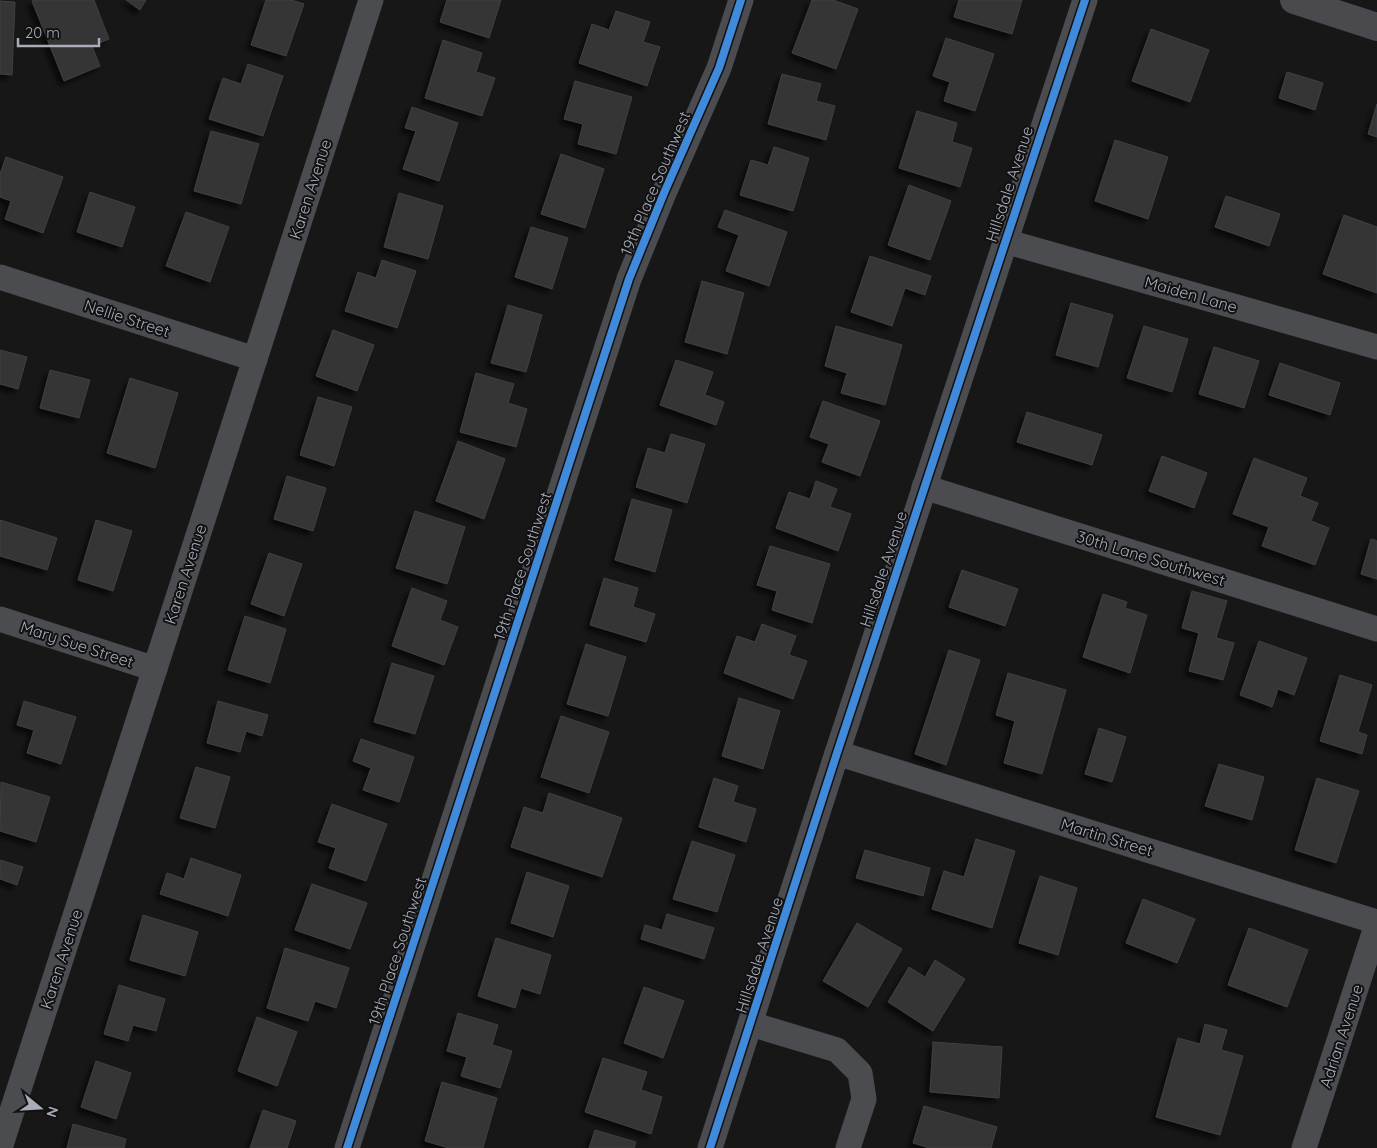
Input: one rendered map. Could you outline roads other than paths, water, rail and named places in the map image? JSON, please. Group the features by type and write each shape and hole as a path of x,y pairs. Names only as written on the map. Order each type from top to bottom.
{"street":[{"name":"Karen Avenue","path":"0,1148 370,0"},
{"name":"19th Place Southwest","path":"347,1148 629,279 664,193 719,68 741,0"},
{"name":"Hillsdale Avenue","path":"710,1148 837,753 1085,0"},
{"path":"1294,0 1377,27"},
{"name":"Maiden Lane","path":"1005,241 1377,347"},
{"name":"Nellie Street","path":"0,277 254,359"},
{"name":"30th Lane Southwest","path":"924,487 1377,629"},
{"name":"Mary Sue Street","path":"0,619 155,669"},
{"name":"Martin Street","path":"837,753 1377,923"},
{"name":"Adrian Avenue","path":"1304,1148 1377,923"},
{"path":"751,1024 837,1050 860,1073 864,1098 848,1148"}]}
